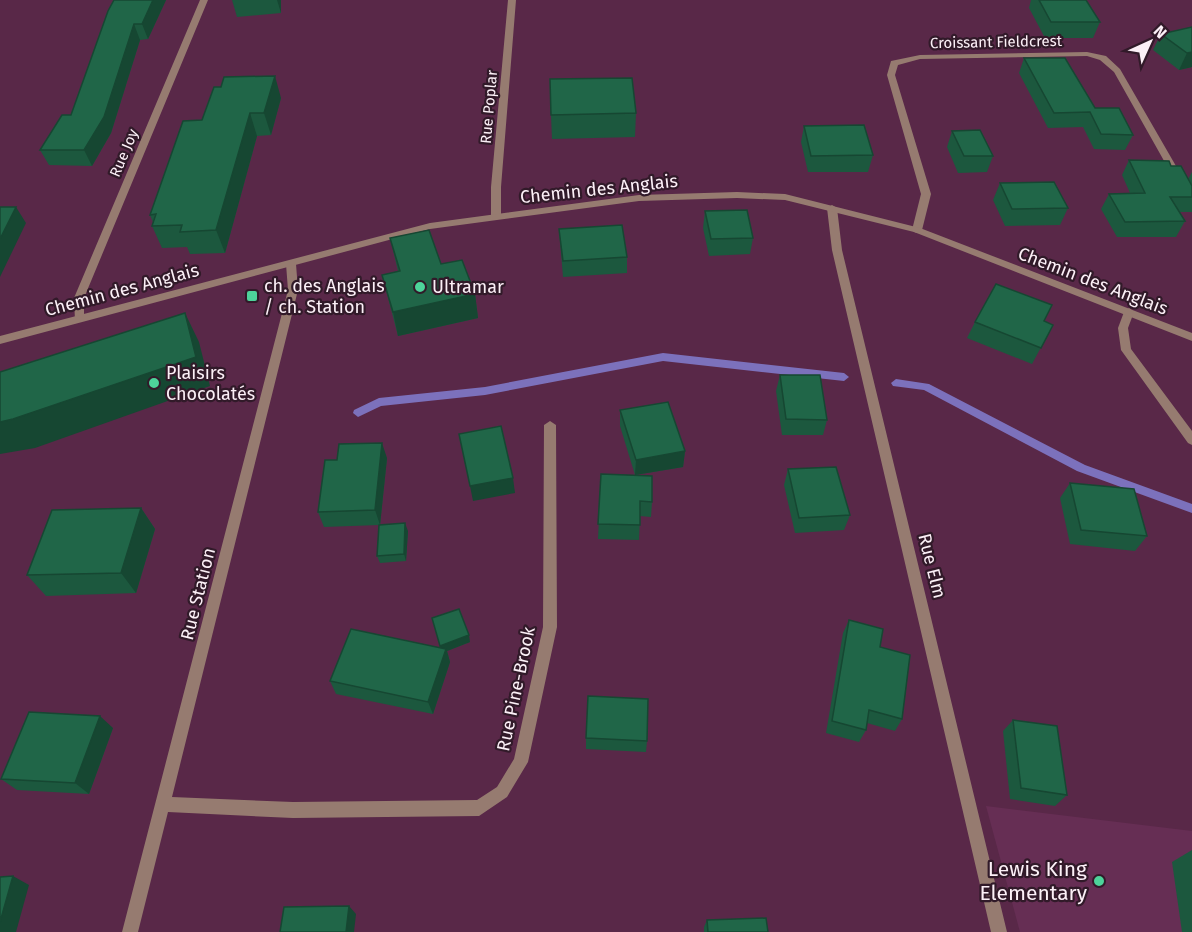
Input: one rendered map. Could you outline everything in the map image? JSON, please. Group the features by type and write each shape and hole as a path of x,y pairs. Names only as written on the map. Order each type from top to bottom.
{"street":[{"name":"Rue Joy","path":"79,318 79,297 204,0"},
{"name":"Rue Poplar","path":"496,216 496,187 512,0"},
{"name":"Croissant Fieldcrest","path":"917,230 926,194 891,75 894,63 920,57 1087,54 1103,58 1117,71 1180,183"},
{"name":"Chemin des Anglais","path":"0,339 430,226 639,198 737,195 785,197 917,230 1192,337"},
{"name":"Rue Elm","path":"832,208 837,250 999,932"},
{"name":"Rue Station","path":"130,932 293,290 291,264"},
{"path":"1129,312 1123,328 1126,350 1192,440"},
{"name":"Rue Pine-Brook","path":"163,804 293,810 479,808 502,792 521,762 550,627 550,425"}],"shaded area":[{"name":"Lewis King Elementary","path":"986,806 1192,831 1192,932 1020,932"}],"building":[{"path":"114,0 153,0 142,24 134,24 104,117 84,150 40,150 62,115 71,115"},
{"path":"1039,0 1086,0 1100,22 1051,22"},
{"path":"1192,27 1192,52 1187,53 1161,34"},
{"path":"1024,58 1065,58 1095,108 1119,108 1133,135 1101,134 1090,112 1054,113"},
{"path":"275,76 264,113 250,113 216,230 180,232 182,225 152,226 156,214 150,215 183,121 202,120 214,87 221,87 224,77"},
{"path":"632,78 636,113 551,115 550,79"},
{"path":"864,125 873,155 811,156 804,126"},
{"path":"980,130 993,156 964,156 952,131"},
{"path":"1129,160 1169,161 1171,166 1181,166 1192,186 1192,197 1170,197 1185,221 1125,222 1109,194 1145,193"},
{"path":"1054,182 1068,208 1012,209 1000,183"},
{"path":"0,207 16,207 0,239"},
{"path":"747,210 753,238 711,239 705,211"},
{"path":"622,225 627,257 563,261 559,229"},
{"path":"429,230 441,264 462,260 475,294 393,312 382,275 400,271 390,238"},
{"path":"996,284 1052,305 1044,321 1053,325 1041,348 975,322"},
{"path":"185,313 196,357 0,422 0,372"},
{"path":"780,375 820,375 827,420 786,419"},
{"path":"668,402 685,451 636,460 620,410"},
{"path":"501,426 513,478 470,486 459,434"},
{"path":"382,443 375,510 318,512 325,460 337,460 339,444"},
{"path":"836,467 850,515 799,518 788,469"},
{"path":"601,474 652,476 652,502 640,501 640,525 598,524"},
{"path":"1070,483 1134,489 1147,536 1081,530"},
{"path":"141,508 121,573 27,575 52,510"},
{"path":"405,523 404,554 377,556 379,525"},
{"path":"459,609 469,635 440,646 432,618"},
{"path":"849,620 883,629 880,647 910,655 902,719 869,710 866,730 832,721"},
{"path":"351,629 446,649 428,702 330,681"},
{"path":"588,696 648,699 647,741 586,738"},
{"path":"29,712 100,716 75,783 1,779"},
{"path":"1013,720 1057,726 1067,795 1021,788"},
{"path":"13,876 0,922 0,877"},
{"path":"349,906 346,932 280,932 284,907"},
{"path":"766,918 768,932 708,932 707,920"}],"waterway":[{"path":"358,413 379,402 485,391 663,357 844,377"},
{"path":"896,383 926,387 1081,468 1192,509"}],"place":[{"name":"Ultramar","path":"420,287"},
{"name":"ch. des Anglais / ch. Station","path":"252,296"},
{"name":"Plaisirs Chocolatés","path":"154,383"},
{"name":"Lewis King Elementary","path":"1099,881"}]}
